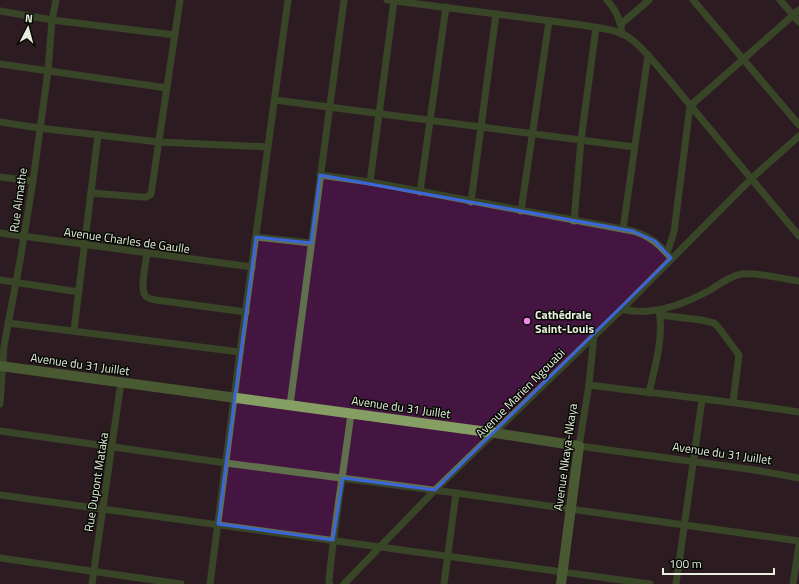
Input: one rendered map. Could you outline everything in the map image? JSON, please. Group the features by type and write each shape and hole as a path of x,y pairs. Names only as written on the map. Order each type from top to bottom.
{"street":[{"name":"Rue Almathe","path":"0,404 4,346 33,181 39,128 48,72 52,20 56,0"},
{"path":"91,193 142,197 149,196 152,191 180,0"},
{"path":"210,584 288,0"},
{"path":"290,405 344,0"},
{"path":"607,0 614,7 621,24 622,34"},
{"path":"621,24 649,0"},
{"path":"693,0 799,125"},
{"path":"780,0 799,22"},
{"path":"370,182 380,113 391,1 446,7 596,28 622,34 633,40 648,55 799,236"},
{"path":"420,192 446,7"},
{"path":"669,256 674,232 690,106 799,10"},
{"path":"0,11 52,20 175,35"},
{"path":"471,202 496,14"},
{"path":"521,211 549,21"},
{"path":"574,220 581,140 596,28"},
{"path":"623,229 648,55"},
{"path":"0,64 167,88"},
{"path":"275,100 430,119 634,147"},
{"path":"0,122 160,142 268,147"},
{"path":"74,330 98,135"},
{"name":"Avenue Marien Ngouabi","path":"344,584 381,548 435,490 495,433 594,334 622,309 669,256 799,136"},
{"path":"320,175 370,182 471,202 623,229 647,236 661,246 669,256"},
{"path":"0,177 33,181"},
{"name":"Avenue Charles de Gaulle","path":"0,233 252,267"},
{"path":"256,237 311,243"},
{"path":"147,254 143,292 147,297 156,300 246,312"},
{"path":"659,312 679,305 711,290 729,278 741,274 799,281"},
{"path":"0,280 79,292"},
{"path":"622,309 632,312 659,312 714,323 739,355 733,402"},
{"path":"649,393 659,346 659,312"},
{"path":"8,323 74,330 240,352"},
{"name":"Avenue Nkaya-Nkaya","path":"561,584 570,509 589,385 594,334"},
{"name":"Avenue du 31 Juillet","path":"2,366 495,433 755,470 799,478"},
{"name":"Rue Dupont Mataka","path":"92,584 121,382"},
{"path":"589,385 702,400 733,402 799,412"},
{"path":"676,584 702,400"},
{"path":"330,584 329,581 333,540 343,478 351,413"},
{"path":"0,431 799,541"},
{"path":"444,584 456,493"},
{"path":"0,495 650,584"},
{"path":"793,584 799,545"},
{"path":"0,558 181,584"}],"highlighted area":[{"path":"320,175 633,231 655,241 671,258 435,490 343,478 333,540 218,524 256,237 311,243"}],"shaded area":[{"path":"0,0 799,0 799,584 0,584"}],"place":[{"name":"Cathédrale Saint-Louis","path":"527,321"}]}
